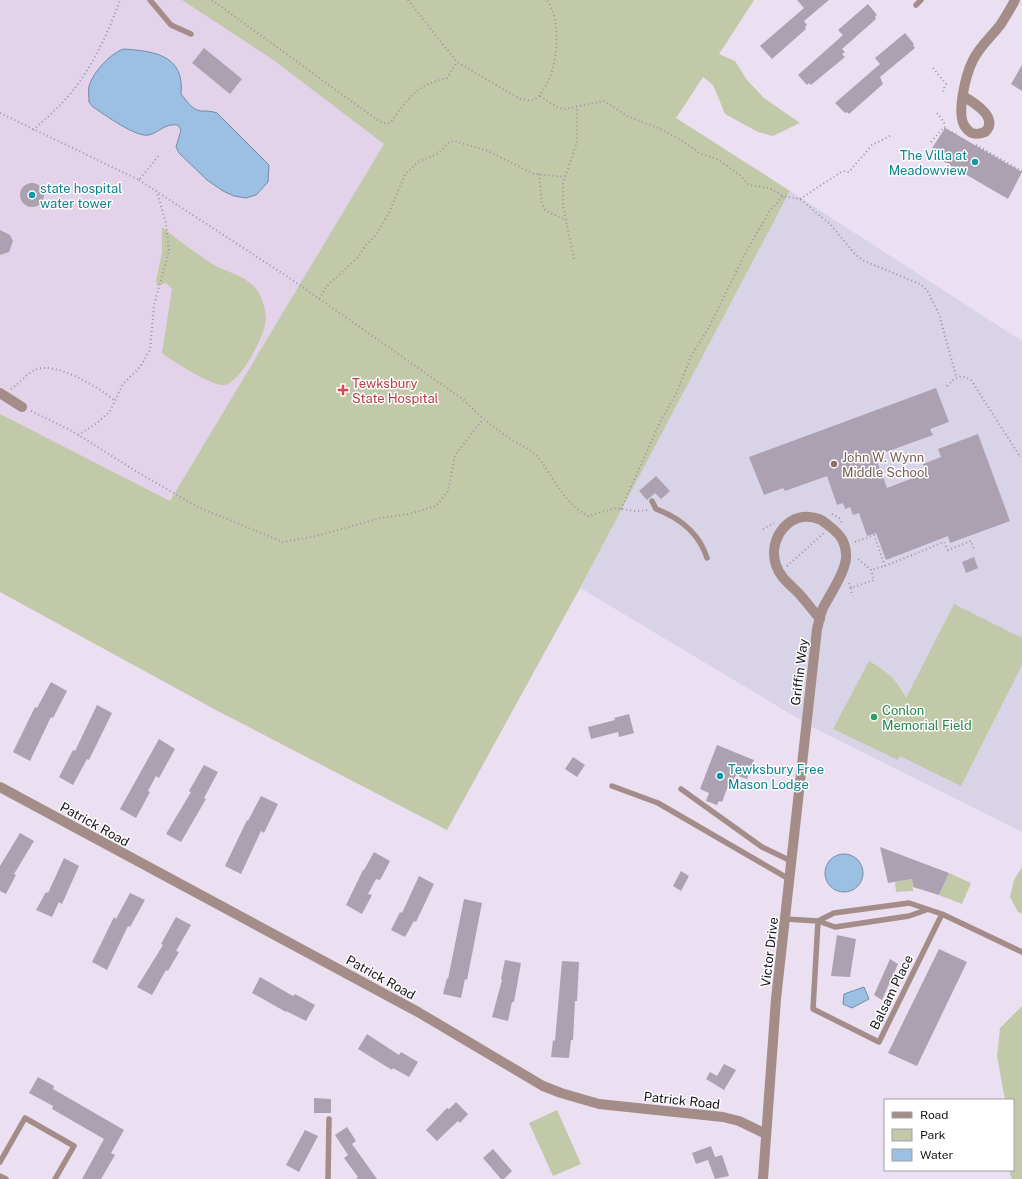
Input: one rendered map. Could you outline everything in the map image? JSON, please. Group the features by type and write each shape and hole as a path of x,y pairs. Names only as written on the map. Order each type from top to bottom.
{"street":[{"path":"963,96 973,60 1002,23 1015,0"},
{"path":"1,394 22,407"},
{"name":"Griffin Way","path":"806,729 820,619 842,570 847,554 844,542 830,527 818,518 804,517 791,520 778,533 773,550 776,565 787,584 801,596 820,619"},
{"name":"Victor Drive","path":"763,1179 771,1059 806,729"},
{"name":"Patrick Road","path":"0,787 418,1012 543,1086 599,1104 723,1117 739,1121 766,1134"}],"lane":[{"path":"150,0 171,24 191,34"},
{"path":"652,501 656,509 669,514 692,531 703,547 707,558"},
{"path":"612,786 658,803 789,879"},
{"path":"681,789 762,847 791,861"},
{"path":"818,921 834,913 909,903 926,910 942,914 1022,952"},
{"path":"786,919 818,921 835,927 909,916 926,910"},
{"name":"Balsam Place","path":"818,921 813,1009 879,1042 942,914"},
{"path":"0,1162 25,1118 74,1146 55,1179"},
{"path":"328,1179 329,1119"},
{"path":"0,1176 6,1179"}],"path":[{"path":"33,130 61,105 81,81 111,25 120,0"},
{"path":"212,0 383,123 390,123 403,104 418,90 428,83 447,78 457,62"},
{"path":"408,0 457,62 520,99 532,100 540,96 552,75 557,51 555,20 547,0"},
{"path":"933,68 946,84 943,90 944,94"},
{"path":"540,96 558,108 565,109 577,108 604,100 629,117 658,128 678,138 701,154 717,159 740,175 749,185 769,188 783,196 800,199 831,225 849,247 864,261 883,270 899,274 923,286 942,320 956,376"},
{"path":"574,259 567,235 563,206 563,183 577,142 577,108"},
{"path":"0,113 139,180 319,299 464,400 484,419 536,456 558,486 582,513 588,516 616,508 634,511 656,509"},
{"path":"937,113 944,122 945,128"},
{"path":"945,128 964,138"},
{"path":"931,142 940,130 945,128"},
{"path":"800,199 843,171 849,172 872,145 892,135"},
{"path":"319,299 327,286 362,252 366,244 375,236 390,213 405,174 418,162 438,153 449,142 455,141 488,151 524,170 539,174 565,177"},
{"path":"971,142 1022,171"},
{"path":"139,180 160,154"},
{"path":"539,174 542,204 546,211 566,220"},
{"path":"78,435 103,418 110,411 123,384 140,367 150,350 154,306 169,251 166,224 156,192"},
{"path":"622,509 661,420 677,392 691,356 707,330 745,254 769,212 783,196"},
{"path":"1,394 34,370 51,368 91,383 114,400"},
{"path":"947,386 956,376 963,376 971,380 1019,455 1022,456"},
{"path":"22,407 78,435 138,473 200,508 283,542 316,536 381,518 409,514 436,506 448,491 455,455 484,419"},
{"path":"779,571 839,518"},
{"path":"855,542 874,535 885,566"},
{"path":"871,570 885,566 944,542 948,550 971,541 974,549"},
{"path":"851,588 852,596"}],"shaded area":[{"name":"Tewksbury State Hospital","path":"0,0 754,0 676,118 790,191 580,588 447,830 216,710 0,592"},
{"name":"John W. Wynn Middle School","path":"790,191 1022,341 1022,832 814,728 580,588"}],"green space":[{"name":"Tewksbury State Hospital","path":"182,0 754,0 719,54 735,61 747,80 764,98 800,123 773,136 758,132 725,114 713,85 703,77 676,118 790,191 580,588 447,830 216,710 0,592 0,414 170,501 384,144 272,59"},
{"path":"162,227 211,263 249,282 261,296 266,318 263,332 255,351 243,370 229,383 223,385 210,382 162,353 172,289 166,283 157,286 156,281 162,252"},
{"path":"954,604 1022,638 1022,665 961,786 900,756 898,760 833,729 869,661 891,676 906,698"},
{"path":"1022,867 1022,914 1018,912 1010,897 1014,880"},
{"path":"949,873 971,883 962,904 939,895"},
{"path":"912,879 913,891 896,892 895,882"},
{"path":"1022,1006 1022,1179 1012,1179 1009,1171 1014,1171 1014,1099 1005,1099 997,1056 1000,1028"},
{"path":"557,1110 581,1164 553,1176 529,1123"}],"water":[{"path":"123,49 146,51 165,58 173,63 178,71 181,81 181,94 190,104 195,109 201,111 211,111 217,113 269,165 268,182 256,195 246,198 234,196 223,191 207,180 179,153 176,147 181,130 178,125 170,125 153,134 143,135 120,125 93,107 89,102 89,86 91,80 107,59"},
{"path":"840,854 848,854 855,857 860,862 863,873 860,884 855,889 848,892 840,892 833,889 828,884 825,877 825,869 828,862 833,857"},
{"path":"864,987 869,999 852,1008 843,1004 844,994"}],"building":[{"path":"797,0 829,0 804,21 807,25 805,27 806,29 772,59 760,46 804,8"},
{"path":"868,4 877,15 875,17 876,19 842,49 845,52 842,54 845,57 811,85 809,83 807,85 798,75 843,35 838,30"},
{"path":"905,33 914,44 913,45 915,48 880,77 883,84 849,114 847,112 845,113 835,103 880,64 875,58"},
{"path":"204,48 242,79 230,94 192,63"},
{"path":"1022,65 1022,91 1011,84"},
{"name":"The Villa at Meadowview","path":"945,128 1022,172 1008,199 929,153"},
{"name":"state hospital water tower","path":"32,183 40,187 44,195 40,203 32,207 24,203 20,195 24,187"},
{"name":"state hospital water tower","path":"0,230 10,235 13,241 9,252 0,255"},
{"path":"936,388 949,422 930,429 933,435 875,456 887,488 926,473 923,464 941,457 938,449 978,434 1010,521 950,543 948,536 886,560 876,533 867,536 859,513 853,515 850,507 845,509 843,503 837,505 827,476 785,491 783,488 764,495 749,457"},
{"path":"656,476 670,491 661,499 655,493 647,500 639,491"},
{"path":"974,557 978,568 966,573 962,562"},
{"path":"51,682 67,691 53,718 51,717 30,761 13,752 35,707 37,708"},
{"path":"97,705 112,713 89,760 87,759 73,785 59,777 73,750 75,751"},
{"path":"629,714 634,733 619,737 618,732 591,739 588,727 615,720 614,718"},
{"path":"159,739 175,749 159,778 156,776 148,791 150,792 136,818 120,809"},
{"name":"Tewksbury Free Mason Lodge","path":"717,745 754,760 747,779 736,775 734,779 731,778 722,802 719,801 717,805 706,801 709,793 700,789"},
{"path":"573,757 585,765 577,777 565,769"},
{"path":"204,765 218,772 204,798 206,799 181,842 166,834 191,792 189,791"},
{"path":"261,796 278,804 264,833 261,831 241,874 225,866 247,820 248,821"},
{"path":"20,833 34,841 14,874 16,875 6,894 0,891 0,866"},
{"path":"880,847 949,873 939,895 913,887 912,879 888,883"},
{"path":"374,852 390,861 380,880 376,879 368,894 372,895 362,914 346,905 363,870"},
{"path":"64,858 79,866 62,904 59,902 52,917 36,910 46,892 48,893"},
{"path":"681,871 689,876 681,891 673,886"},
{"path":"419,876 434,884 416,922 414,921 405,937 391,930 400,912 402,913"},
{"path":"130,893 145,900 130,927 128,926 107,970 92,962 114,917 116,919"},
{"path":"464,899 482,903 467,980 465,979 461,998 443,994 447,978 448,979"},
{"path":"176,917 191,925 176,951 179,952 168,971 166,970 152,995 137,987 163,945 161,944"},
{"path":"837,935 856,939 850,977 831,976"},
{"path":"939,949 967,962 917,1066 888,1053"},
{"path":"890,959 898,964 882,1000 874,995"},
{"path":"505,960 521,963 514,1002 512,1002 508,1021 492,1017 502,980"},
{"path":"562,961 579,962 573,1040 571,1040 569,1058 551,1057 553,1040 555,1041"},
{"path":"260,977 293,996 295,994 315,1005 306,1021 286,1012 252,993"},
{"path":"367,1034 399,1055 401,1052 418,1062 409,1077 393,1068 392,1070 358,1049"},
{"path":"724,1064 736,1070 724,1090 706,1079 710,1072 717,1076"},
{"path":"38,1077 54,1086 53,1089 124,1130 111,1153 115,1155 101,1179 82,1179 104,1139 52,1109 53,1106 29,1093"},
{"path":"314,1098 331,1099 331,1113 314,1113"},
{"path":"456,1102 468,1114 460,1123 458,1121 437,1141 426,1130 447,1108 449,1109"},
{"path":"347,1127 356,1141 352,1144 377,1179 356,1179 358,1177 344,1158 348,1155 335,1135"},
{"path":"305,1130 318,1136 299,1172 286,1165"},
{"path":"711,1146 715,1157 722,1155 729,1176 715,1179 708,1160 696,1164 692,1153"},
{"path":"493,1149 512,1171 504,1179 501,1179 483,1158"}],"place":[{"name":"The Villa at Meadowview","path":"975,162"},
{"name":"state hospital water tower","path":"32,195"},
{"name":"Tewksbury State Hospital","path":"343,390"},
{"name":"John W. Wynn Middle School","path":"834,464"},
{"name":"Conlon Memorial Field","path":"874,717"},
{"name":"Tewksbury Free Mason Lodge","path":"720,776"}]}
